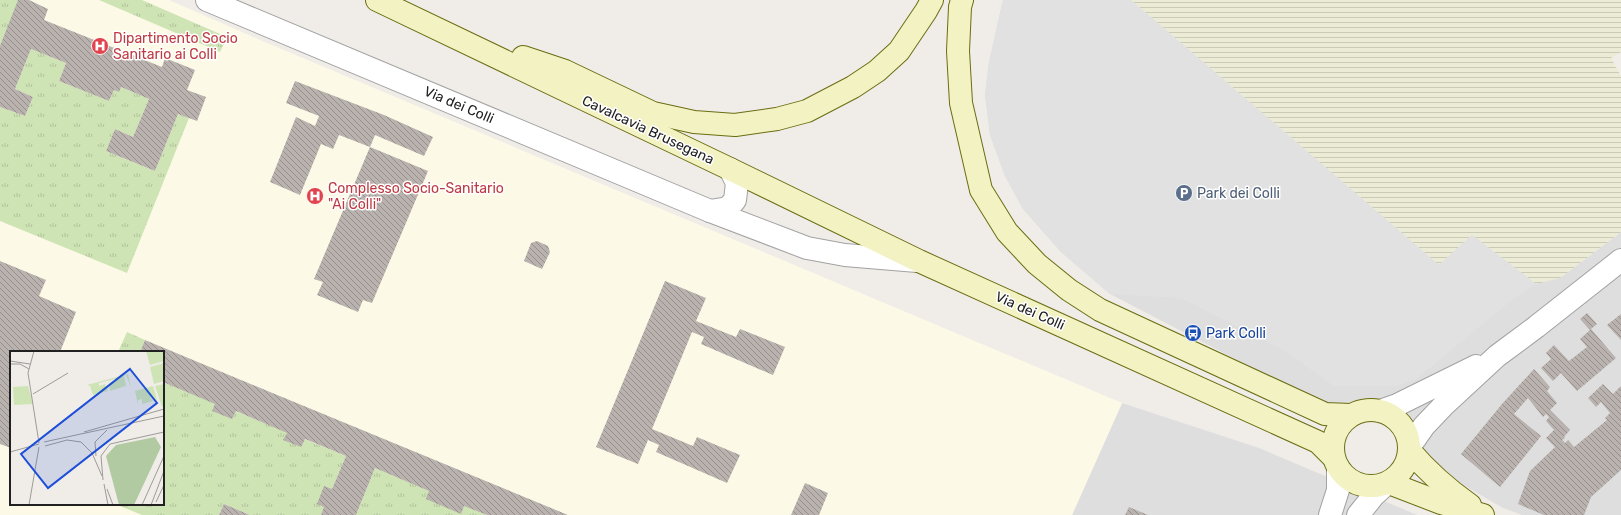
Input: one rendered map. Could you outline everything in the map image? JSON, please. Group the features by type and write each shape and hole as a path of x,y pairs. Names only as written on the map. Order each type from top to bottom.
{"main road":[{"name":"Cavalcavia Brusegana","path":"377,0 919,261"},
{"path":"427,24 565,71 653,113 694,122 734,125 776,119 807,111 853,87 877,71 899,51 932,0"},
{"path":"962,0 960,8 958,51 961,103 982,190 1007,232 1037,264 1069,290 1100,310 1325,414 1351,415 1365,410 1380,411"},
{"name":"Via dei Colli","path":"919,261 1318,442 1350,480 1367,486 1387,484 1483,515"},
{"name":"Via dei Colli","path":"1380,411 1394,417 1404,428 1410,449 1427,471 1446,488 1483,515"},
{"path":"1336,462 1333,445 1336,434 1342,424 1351,415"},
{"path":"1387,484 1402,472 1406,466 1410,449"}],"street":[{"name":"Via dei Colli","path":"207,0 710,211 806,248 845,255 919,261"},
{"path":"710,211 728,208 735,200 738,183 730,169"},
{"path":"1410,449 1424,426 1444,405 1497,356 1621,260"},
{"path":"1380,411 1397,405 1497,356"},
{"path":"1330,515 1338,490 1336,462"},
{"path":"1358,515 1374,495 1387,484"}],"shaded area":[{"name":"Complesso Socio-Sanitario \"Ai Colli\"","path":"0,0 169,0 260,40 1122,403 1072,515 0,515"},
{"name":"Park dei Colli","path":"1003,0 1131,0 1439,265 1472,235 1560,278 1621,232 1621,515 1522,515 1503,508 1441,472 1425,456 1411,418 1387,401 1371,398 1327,407 1110,294 1061,252 1023,209 1005,176 990,135 985,95 989,62"},
{"name":"Park dei Colli","path":"1003,0 1131,0 1439,265 1472,235 1536,284 1513,299 1415,380 1396,386 1334,386 1282,349 1181,298 1110,294 1061,252 1023,209 1005,176 990,135 985,95 989,62"},
{"path":"1122,403 1259,448 1417,515 1072,515"}],"green space":[{"path":"0,0 20,0 0,50"},
{"path":"99,0 142,0 227,37 220,52"},
{"path":"1131,0 1621,0 1621,52 1611,58 1621,76 1621,232 1560,278 1536,284 1472,235 1439,265"},
{"path":"31,49 66,63 59,81 109,101 114,90 121,87 149,99 133,137 115,129 106,151 155,171 178,114 189,118 127,273 0,221 0,107 25,116 33,97 15,89"},
{"path":"127,332 145,340 140,351 118,351"},
{"path":"164,382 346,456 321,515 250,515 224,504 219,515 142,515 117,505 164,505"},
{"path":"375,468 487,515 356,515"}],"building":[{"path":"18,0 29,0 48,9 44,20 162,67 165,58 195,70 187,90 206,97 197,121 178,114 155,171 106,151 115,129 133,137 149,99 121,87 119,92 114,90 109,101 59,81 66,63 31,49 15,89 33,97 25,116 0,107 0,46"},
{"path":"295,81 384,115 433,137 424,156 375,135 370,147 339,135 333,149 321,144 300,195 270,182 296,117 315,126 319,116 286,103"},
{"path":"370,147 428,171 372,303 363,300 358,312 317,295 323,282 314,279"},
{"path":"537,241 548,246 550,252 542,269 524,261 531,243"},
{"path":"0,261 46,280 39,296 76,312 60,351 10,351 10,448 0,444"},
{"path":"665,281 706,298 696,321 736,337 740,329 785,347 773,375 701,344 704,337 692,332 652,429 693,446 697,437 740,455 727,483 656,452 659,445 648,440 638,464 596,447"},
{"path":"1587,313 1597,324 1591,329 1616,358 1577,391 1561,373 1553,381 1541,368 1551,359 1546,353 1554,345 1569,361 1587,347 1580,339 1590,330 1580,319"},
{"path":"1621,314 1621,340 1607,325"},
{"path":"145,340 568,515 487,515 464,506 461,514 426,499 429,491 375,468 356,515 321,515 324,507 317,504 324,486 332,489 346,456 305,439 301,447 283,440 287,433 236,411 232,419 212,411 215,404 164,382 164,351 140,351"},
{"path":"1534,369 1550,387 1547,391 1557,403 1550,410 1570,430 1562,440 1565,443 1568,440 1574,447 1607,420 1605,418 1610,413 1601,402 1596,407 1588,398 1603,384 1613,394 1621,386 1621,470 1591,497 1584,515 1544,515 1518,504 1530,471 1555,447 1546,438 1554,430 1546,421 1549,417 1546,414 1543,417 1528,398 1514,414 1541,436 1500,487 1461,454 1502,404"},
{"path":"805,483 828,493 819,515 791,515"},
{"path":"224,504 250,515 219,515"},
{"path":"1129,507 1148,515 1125,515"}],"place":[{"name":"Dipartimento Socio Sanitario ai Colli","path":"100,46"},
{"name":"Park dei Colli","path":"1184,193"},
{"name":"Complesso Socio-Sanitario \"Ai Colli\"","path":"315,196"},
{"name":"Park Colli","path":"1193,333"}]}
